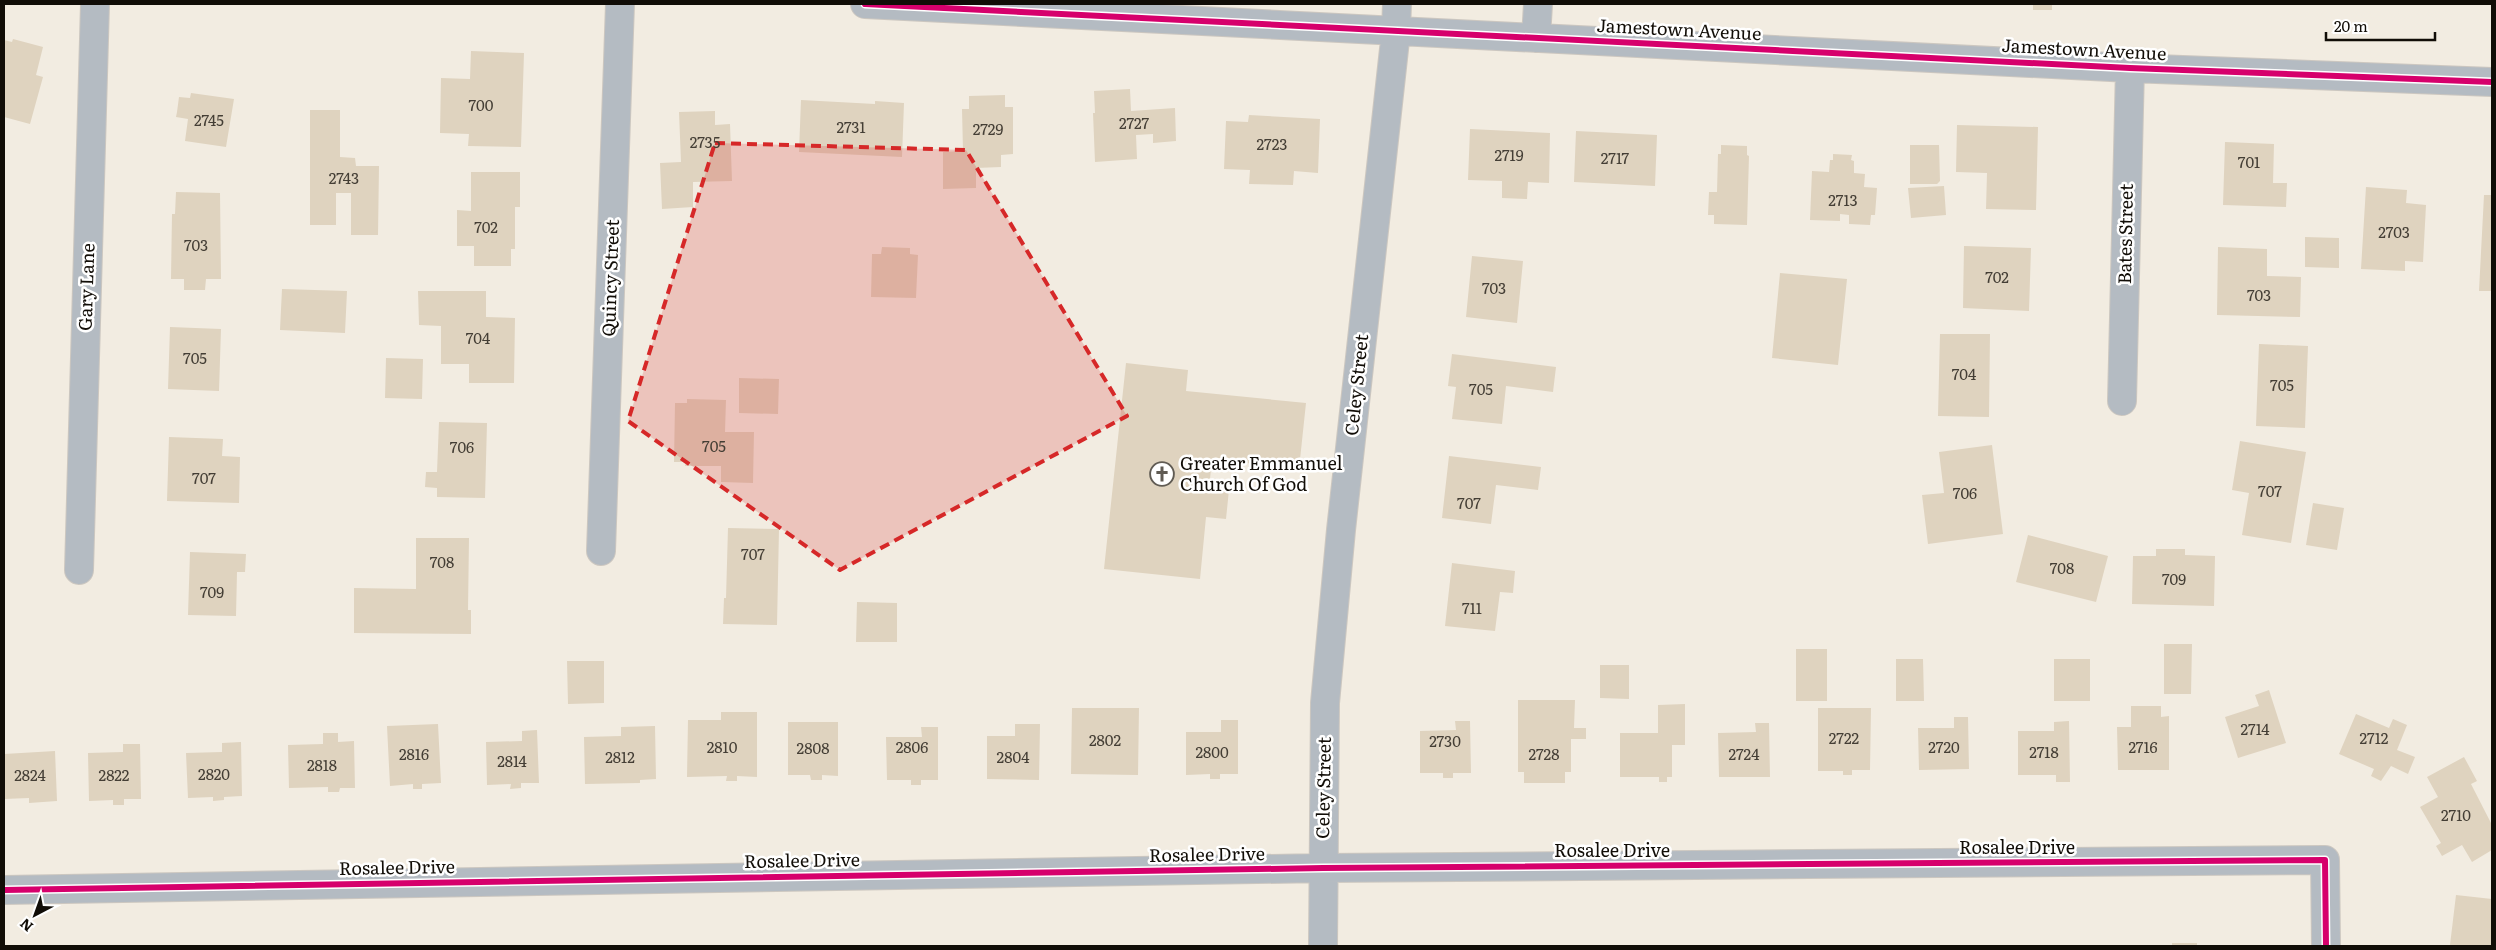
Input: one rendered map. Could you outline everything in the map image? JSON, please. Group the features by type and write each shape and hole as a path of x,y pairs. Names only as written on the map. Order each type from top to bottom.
{"street":[{"name":"Gary Lane","path":"80,570 95,4"},
{"name":"Quincy Street","path":"601,551 620,4"},
{"name":"Jamestown Avenue","path":"865,4 2130,68 2492,82"},
{"name":"Celey Street","path":"1323,946 1325,703 1342,520 1396,31 1397,4"},
{"path":"1536,38 1538,4"},
{"name":"Bates Street","path":"2122,401 2130,68"},
{"name":"Rosalee Drive","path":"4,890 1323,868 2325,860 2326,946"}],"highlighted area":[{"path":"715,143 966,150 1127,416 840,570 628,421"}],"building":[{"path":"2033,4 2052,4 2052,10 2033,10"},
{"path":"13,39 43,47 36,75 43,77 30,124 4,117 4,40 12,42"},
{"path":"471,51 524,53 521,147 468,146 469,134 440,133 441,78 470,79"},
{"path":"1130,89 1131,111 1175,108 1176,141 1153,143 1153,134 1136,135 1137,159 1095,162 1094,91"},
{"path":"191,93 234,99 226,147 185,141 188,119 176,117 179,97 190,98"},
{"path":"1005,95 1005,107 1013,107 1013,154 1001,155 1001,167 976,168 976,188 943,189 943,152 963,151 962,109 969,109 969,96"},
{"path":"801,100 875,104 875,101 904,103 902,157 799,152"},
{"path":"310,110 340,110 340,157 355,158 356,166 379,166 378,235 351,235 351,193 336,193 336,225 310,225"},
{"path":"715,111 715,125 730,124 732,181 693,182 693,207 662,209 660,163 681,162 679,112"},
{"path":"1249,115 1320,119 1318,173 1294,171 1293,185 1249,184 1250,170 1224,169 1226,121 1248,122"},
{"path":"1957,125 2038,127 2036,210 1986,209 1987,173 1956,172"},
{"path":"1470,129 1550,133 1549,183 1528,182 1527,199 1502,198 1502,181 1468,180"},
{"path":"1576,131 1657,135 1655,186 1574,182"},
{"path":"2225,142 2274,144 2273,183 2287,183 2286,207 2223,205"},
{"path":"1721,145 1747,146 1747,155 1749,156 1747,225 1714,224 1714,215 1708,215 1709,192 1717,192 1718,154 1721,154"},
{"path":"1910,145 1939,145 1940,181 1937,184 1910,184"},
{"path":"1833,154 1852,155 1851,160 1854,161 1854,173 1865,174 1864,187 1877,188 1875,215 1871,215 1870,225 1849,224 1849,215 1840,214 1840,221 1810,220 1812,171 1829,172 1830,160 1833,160"},
{"path":"471,172 520,172 520,207 515,207 515,249 511,249 511,266 474,266 474,246 457,246 457,210 471,211"},
{"path":"1944,186 1946,215 1911,218 1908,188"},
{"path":"2366,187 2407,190 2406,203 2426,205 2423,262 2405,261 2405,271 2361,269"},
{"path":"176,192 220,193 221,279 206,279 205,290 184,290 184,279 171,279 172,214 175,214"},
{"path":"2484,195 2492,195 2492,291 2479,291"},
{"path":"2305,237 2339,238 2339,268 2305,267"},
{"path":"1964,246 2031,248 2029,311 1963,308"},
{"path":"882,247 910,248 910,254 918,255 916,298 871,297 872,254 881,254"},
{"path":"2218,247 2267,249 2267,276 2301,277 2300,317 2217,315"},
{"path":"1472,256 1523,261 1517,323 1466,317"},
{"path":"1780,273 1847,279 1838,365 1772,358"},
{"path":"282,289 347,291 345,333 280,330"},
{"path":"418,291 486,291 486,317 515,318 514,383 469,383 469,364 441,364 441,326 419,325"},
{"path":"170,327 221,329 219,391 168,389"},
{"path":"1940,334 1990,334 1989,417 1938,416"},
{"path":"2259,344 2308,346 2305,428 2256,426"},
{"path":"1452,354 1556,367 1553,392 1506,386 1502,424 1452,419 1456,387 1448,386"},
{"path":"386,358 423,359 422,399 385,398"},
{"name":"Greater Emmanuel Church Of God","path":"1126,363 1188,370 1186,391 1306,403 1299,469 1212,459 1210,479 1230,480 1226,519 1206,517 1200,579 1104,569"},
{"path":"739,378 779,379 778,414 739,413"},
{"path":"687,399 726,400 725,432 754,432 753,483 721,482 721,466 685,466 686,462 674,462 675,403 687,403"},
{"path":"439,422 487,423 485,498 437,497 437,488 425,487 426,472 437,472"},
{"path":"169,437 223,439 222,456 240,457 239,503 167,501"},
{"path":"2240,441 2306,452 2291,543 2242,535 2249,493 2232,490"},
{"path":"1992,445 2003,534 1928,544 1922,495 1944,493 1939,452"},
{"path":"1449,456 1541,467 1538,490 1496,485 1491,524 1442,518"},
{"path":"2313,503 2344,508 2337,550 2306,545"},
{"path":"728,528 779,529 777,625 723,624 724,598 726,598"},
{"path":"2028,535 2108,556 2096,602 2016,582"},
{"path":"416,538 469,538 468,610 471,610 471,634 354,633 354,588 416,589"},
{"path":"2156,549 2185,549 2185,555 2215,556 2214,606 2132,604 2133,556 2156,556"},
{"path":"190,552 246,554 245,572 237,572 236,616 188,615"},
{"path":"1452,563 1515,571 1513,593 1500,592 1495,631 1445,626"},
{"path":"857,602 897,603 897,642 856,642"},
{"path":"2164,644 2192,644 2191,694 2164,694"},
{"path":"1796,649 1827,649 1827,701 1796,701"},
{"path":"1896,659 1923,659 1924,701 1896,701"},
{"path":"2054,659 2090,659 2090,701 2054,701"},
{"path":"567,661 604,661 604,703 568,704"},
{"path":"1600,665 1629,665 1629,699 1600,698"},
{"path":"2269,690 2286,743 2238,758 2225,717 2259,706 2255,695"},
{"path":"1518,700 1575,700 1574,728 1586,728 1586,739 1571,739 1571,772 1565,772 1565,783 1524,783 1524,772 1518,772"},
{"path":"1685,704 1685,745 1672,745 1672,777 1667,777 1667,782 1659,782 1659,777 1620,777 1620,733 1658,733 1658,705"},
{"path":"2131,706 2161,706 2161,717 2169,716 2169,770 2118,770 2117,727 2131,727"},
{"path":"1072,708 1139,708 1138,775 1071,774"},
{"path":"1818,708 1871,708 1870,770 1852,770 1852,775 1843,775 1843,771 1818,771"},
{"path":"721,712 757,712 757,777 737,776 737,781 726,781 727,776 687,777 688,720 721,720"},
{"path":"2356,714 2389,728 2393,719 2407,725 2397,750 2415,757 2408,774 2391,766 2381,781 2371,776 2374,769 2339,754"},
{"path":"1954,717 1968,717 1969,769 1919,770 1918,728 1954,728"},
{"path":"1221,720 1238,720 1238,774 1220,774 1220,779 1210,779 1210,774 1186,775 1186,732 1221,732"},
{"path":"1455,721 1470,721 1471,773 1453,773 1453,778 1443,778 1443,773 1420,773 1420,731 1456,730"},
{"path":"2069,721 2070,782 2056,782 2056,775 2018,775 2018,731 2054,731 2054,722"},
{"path":"788,722 838,722 838,776 822,775 822,780 811,780 810,775 788,775"},
{"path":"1755,723 1769,723 1770,777 1719,777 1718,733 1756,732"},
{"path":"438,724 441,783 422,784 422,789 413,789 413,784 390,786 387,726"},
{"path":"1015,724 1040,724 1039,780 987,779 987,736 1015,736"},
{"path":"655,726 656,779 640,780 640,783 585,784 584,737 621,736 621,727"},
{"path":"921,727 938,727 938,780 921,780 921,785 911,785 911,780 887,780 886,737 922,737"},
{"path":"537,730 539,783 521,783 521,788 510,789 511,784 487,785 486,742 522,741 522,731"},
{"path":"323,733 338,733 338,742 354,741 355,788 340,788 339,792 328,792 328,787 289,788 288,745 323,744"},
{"path":"241,742 242,796 224,797 224,800 213,801 213,797 188,798 186,753 222,752 222,743"},
{"path":"123,744 140,744 141,799 124,799 124,805 113,805 113,800 89,801 88,753 123,752"},
{"path":"55,751 57,801 29,803 29,798 4,799 4,754"},
{"path":"2464,757 2477,781 2471,784 2492,825 2492,850 2472,862 2462,845 2442,856 2436,846 2441,843 2420,807 2438,797 2427,777"},
{"path":"2456,895 2492,899 2492,946 2450,945"},
{"path":"2172,943 2197,943 2197,946 2172,946"}],"cycle path":[{"path":"865,4 2130,68 2492,82"},
{"path":"4,890 1323,868 2325,860 2326,946"}],"place":[{"name":"Greater Emmanuel Church Of God","path":"1162,474"}]}
